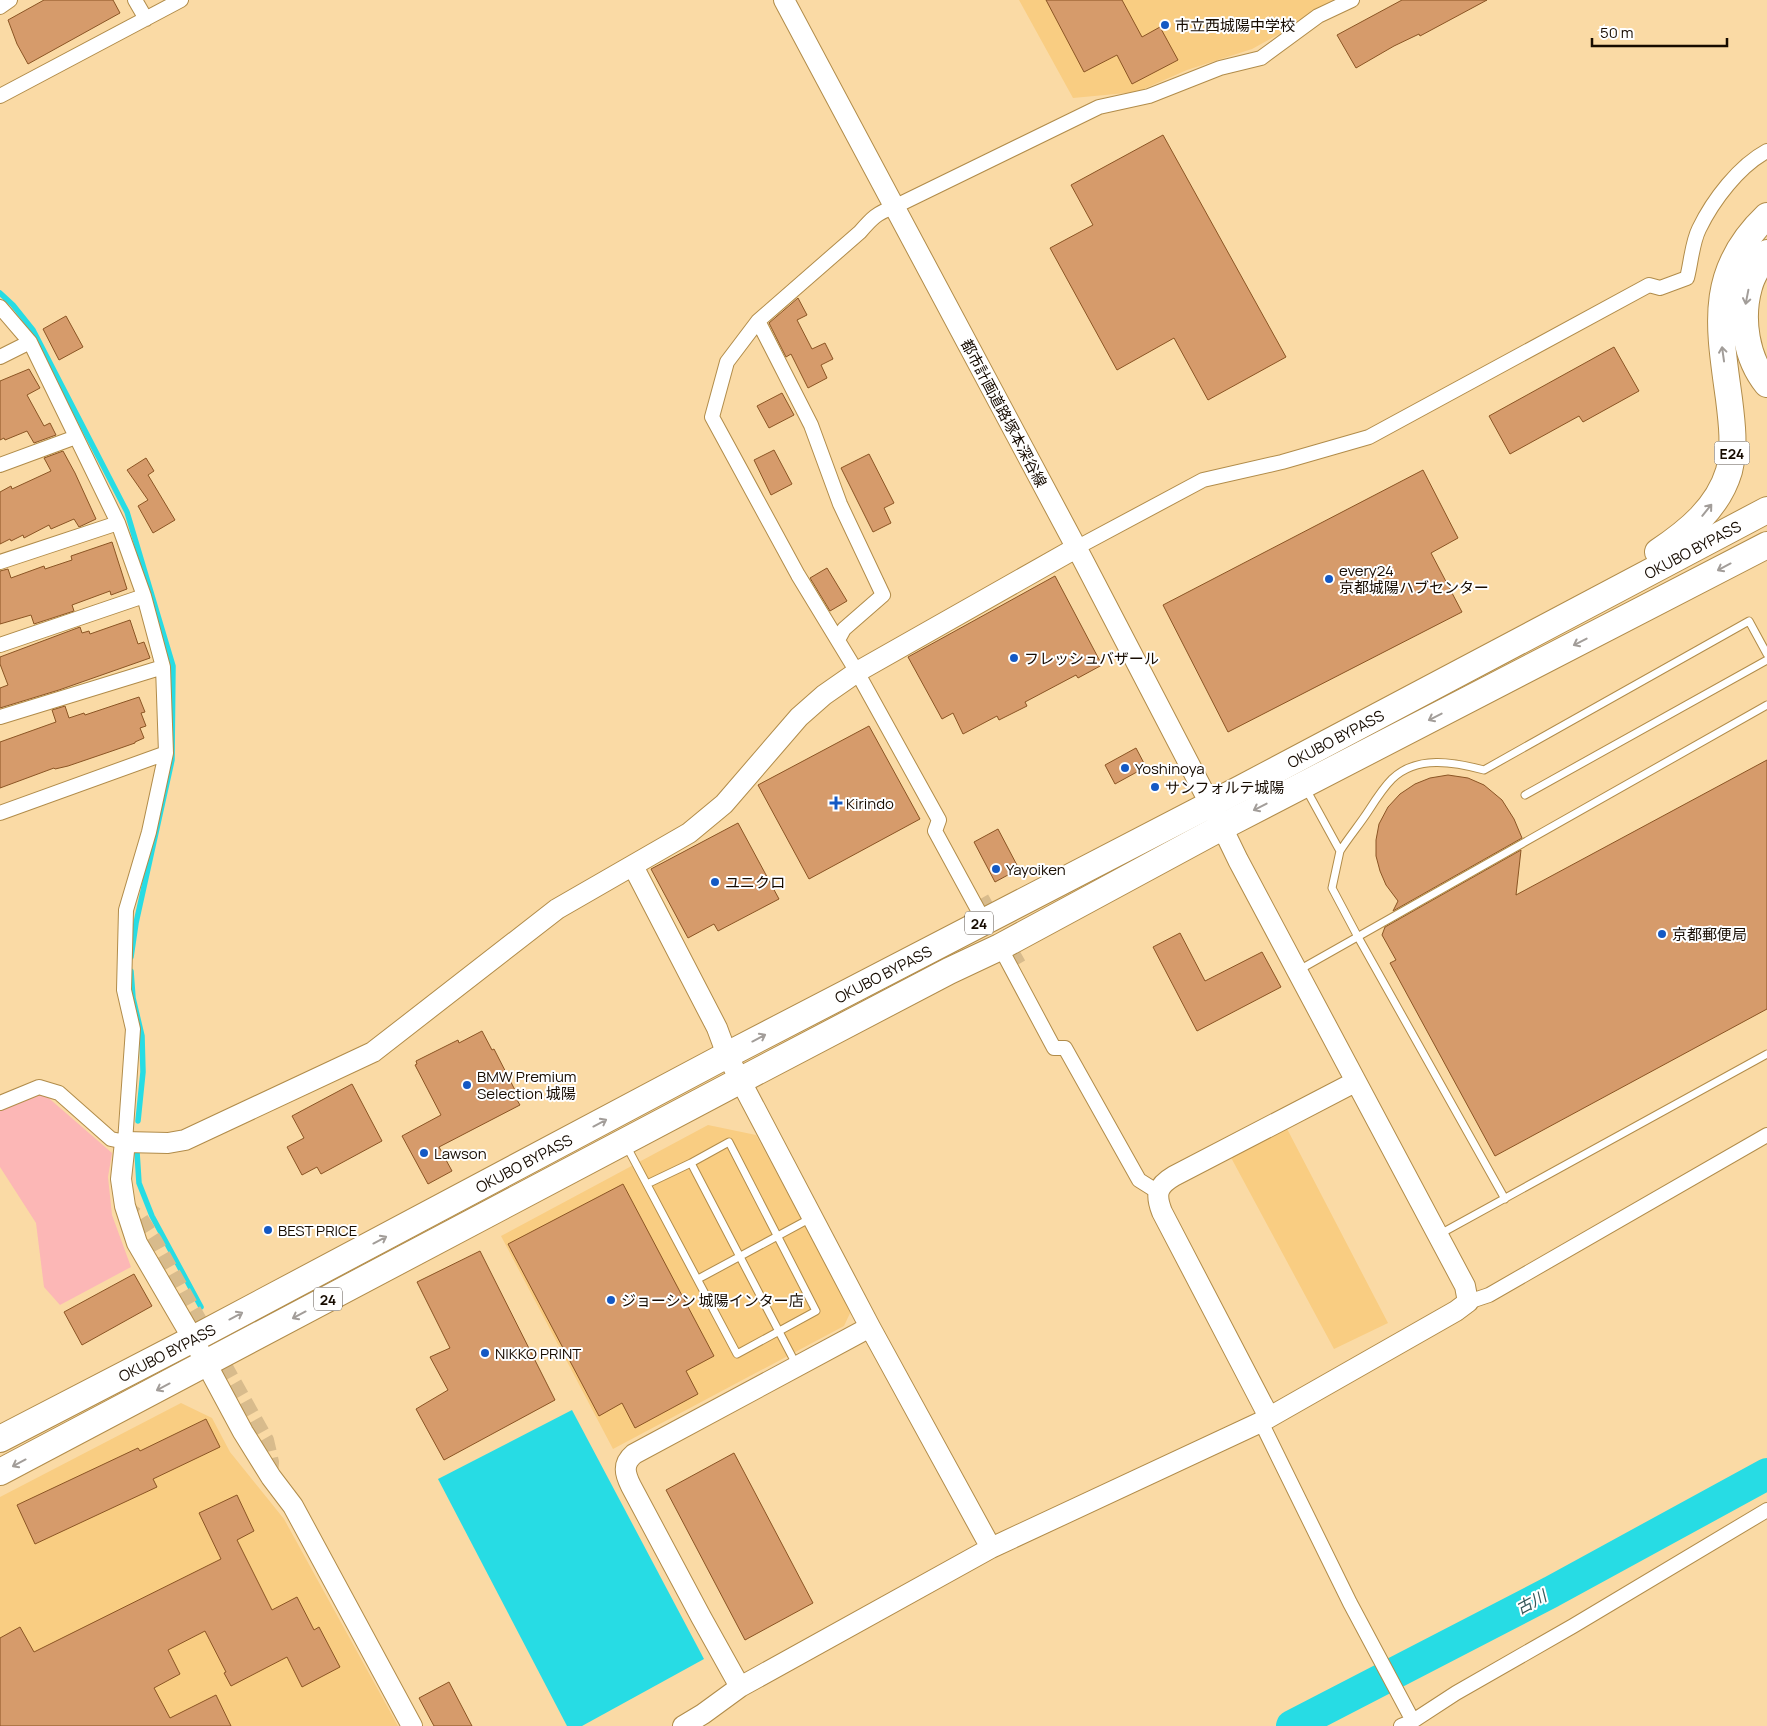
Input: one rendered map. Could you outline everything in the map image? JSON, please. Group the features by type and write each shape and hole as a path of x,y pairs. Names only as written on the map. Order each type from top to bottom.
{"highway":[{"name":"E24","path":"1556,621 1683,535 1711,506 1721,490 1728,471 1732,451 1733,430 1720,322 1722,298 1726,277 1733,259 1746,239 1767,216"},
{"path":"1767,252 1749,286 1745,324 1748,344 1754,363 1767,384"},
{"name":"OKUBO BYPASS","path":"0,1439 193,1339 728,1055 983,909 1210,804 1767,510"},
{"name":"OKUBO BYPASS","path":"0,1472 741,1080 940,976 1000,947 1222,827 1767,545"}],"street":[{"path":"0,7 10,0"},
{"path":"135,0 146,19"},
{"path":"0,96 181,0"},
{"name":"都市計画道路塚本深谷線","path":"784,0 1076,548 1296,971 1465,1286 1468,1302"},
{"path":"983,909 939,820 857,672 798,575 712,417 727,362 758,321 860,232 880,212 894,207 1099,107 1149,96 1220,68 1260,58 1318,16 1352,0"},
{"path":"0,1103 39,1087 59,1093 111,1139 125,1142 168,1143 185,1140 372,1052 557,909 689,833 724,804 799,717 824,695 857,672 1076,548 1098,538 1203,480 1282,462 1369,437 1649,286 1660,288 1687,278 1698,230 1723,190 1757,156 1767,151"},
{"path":"0,307 30,342 118,523 144,596 163,667 166,753 148,832 126,910 124,990 133,1029 121,1179 126,1206 137,1243 193,1339 252,1447 270,1477 293,1506 412,1726"},
{"path":"758,321 793,385 811,425 840,504 883,595 844,628 838,640"},
{"path":"0,357 30,342"},
{"path":"0,465 76,437"},
{"path":"0,562 118,523"},
{"path":"0,645 144,596"},
{"path":"0,717 163,667"},
{"path":"0,813 166,753"},
{"path":"939,820 935,831 983,909"},
{"path":"633,866 717,1028 728,1055 870,1327 991,1548"},
{"path":"1000,947 1054,1048 1065,1048"},
{"path":"1019,964 1139,1180 1158,1192"},
{"path":"1355,1082 1165,1181 1158,1192 1158,1201 1372,1644 1407,1723 1767,1510"},
{"path":"683,1726 740,1687 991,1548 1265,1420 1456,1311 1468,1302 1489,1295 1767,1135"},
{"path":"740,1687 631,1486 625,1469 629,1458 634,1454 870,1327"}],"lane":[{"path":"1505,1199 1332,888 1340,851 1384,788 1407,769 1416,765 1437,762 1465,765 1484,770 1749,621 1767,654"},
{"path":"1525,795 1767,660"},
{"path":"1296,971 1767,705"},
{"path":"1304,785 1340,851"},
{"path":"1438,1236 1767,1054"},
{"path":"624,1142 737,1354 816,1310 729,1142 647,1184"},
{"path":"691,1163 797,1366"},
{"path":"698,1279 813,1217"}],"shaded area":[{"name":"市立西城陽中学校","path":"1019,0 1341,0 1252,49 1187,70 1137,92 1073,98"},
{"path":"44,1094 112,1153 108,1177 112,1215 131,1267 60,1305 44,1287 36,1223 0,1167 0,1109 26,1096"},
{"path":"1284,1123 1388,1323 1334,1349 1228,1152"},
{"path":"708,1125 756,1135 851,1311 844,1326 613,1449 501,1236"},
{"path":"181,1403 212,1418 230,1452 284,1519 398,1726 0,1726 0,1497"}],"water":[{"path":"572,1410 704,1659 582,1726 567,1726 438,1479"}],"building":[{"path":"44,0 113,0 120,13 28,64 17,44 8,20"},
{"path":"1046,0 1122,0 1142,37 1160,27 1178,60 1132,84 1117,55 1084,72"},
{"path":"1402,0 1487,0 1420,36 1419,34 1394,46 1356,68 1337,35"},
{"path":"1163,135 1286,357 1208,400 1174,338 1117,370 1050,248 1093,225 1071,185"},
{"path":"798,298 807,315 797,320 812,349 825,343 833,359 821,365 827,378 808,388 791,354 786,357 769,323"},
{"path":"66,316 83,347 59,360 43,329"},
{"path":"1614,347 1639,391 1583,422 1579,416 1510,454 1489,416"},
{"path":"29,369 40,388 27,395 44,426 50,423 56,435 34,443 27,431 5,440 4,438 0,440 0,381"},
{"path":"782,393 794,415 769,428 757,406"},
{"path":"774,450 792,484 771,495 754,460"},
{"path":"63,451 96,519 79,527 74,519 51,529 49,525 24,538 23,535 0,544 0,492 11,486 12,489 51,471 44,458"},
{"path":"869,454 894,503 884,508 891,523 873,532 841,468"},
{"path":"146,458 154,471 148,475 175,520 153,533 138,506 148,500 127,470"},
{"name":"every24 京都城陽ハブセンター","path":"1423,470 1458,538 1431,553 1462,612 1228,732 1163,605"},
{"path":"112,542 127,589 111,595 110,591 72,605 74,611 34,624 31,615 0,624 0,571 8,569 11,578 44,566 45,569 72,560 71,556"},
{"path":"827,568 847,601 830,611 810,578"},
{"path":"1055,576 1102,665 1078,678 1076,675 1025,702 1027,706 999,720 997,716 963,734 953,713 942,719 908,657"},
{"path":"130,620 138,644 144,642 150,658 59,690 0,708 0,688 8,685 0,664 0,657 80,627 82,633 89,631 90,634"},
{"path":"139,697 145,712 141,713 146,726 140,728 144,738 112,751 68,766 54,768 0,788 0,742 56,722 52,710 65,706 69,718 84,713 85,715"},
{"path":"869,726 920,819 809,879 758,785"},
{"path":"1136,748 1146,767 1115,784 1105,765"},
{"name":"京都郵便局","path":"1767,760 1767,1009 1495,1156 1390,963 1396,960 1382,935 1385,927 1521,850 1516,895"},
{"path":"1448,775 1468,778 1484,785 1502,800 1514,819 1522,838 1393,911 1398,901 1386,885 1376,856 1379,824 1388,807 1400,794 1415,784 1430,778"},
{"path":"738,823 779,899 718,931 714,924 688,938 651,869"},
{"path":"998,829 1019,869 995,882 974,842"},
{"path":"1180,933 1205,981 1262,952 1281,987 1197,1031 1153,947"},
{"name":"BMW Premium Selection 城陽","path":"482,1031 492,1050 494,1049 517,1094 514,1095 520,1105 439,1147 452,1171 428,1184 402,1136 441,1115 415,1065 417,1064 416,1061 458,1040 459,1043"},
{"path":"352,1084 382,1141 321,1174 317,1167 302,1175 287,1147 304,1138 292,1116"},
{"name":"ジョーシン 城陽インター店","path":"623,1184 714,1356 686,1371 698,1394 635,1428 622,1403 599,1416 508,1244"},
{"name":"NIKKO PRINT","path":"480,1251 555,1400 444,1460 416,1409 448,1390 430,1357 450,1348 417,1282"},
{"path":"134,1274 152,1306 82,1345 64,1312"},
{"path":"206,1419 220,1447 153,1479 157,1487 35,1544 17,1505 138,1448 140,1451"},
{"path":"734,1453 813,1603 745,1640 666,1490"},
{"path":"237,1495 254,1531 237,1540 272,1610 297,1597 314,1630 319,1627 340,1667 302,1687 287,1657 231,1686 205,1631 168,1650 180,1674 154,1688 170,1718 216,1695 231,1726 0,1726 0,1638 20,1627 34,1652 221,1559 199,1513"},
{"path":"449,1682 472,1726 434,1726 419,1698"}],"waterway":[{"path":"0,293 13,305 33,330 127,512 173,666 172,760 136,923 131,957"},
{"path":"131,971 133,998 142,1036 143,1072 138,1121"},
{"path":"137,1152 139,1183 152,1216 201,1307"},
{"name":"古川","path":"1292,1726 1551,1592 1767,1474"}],"tunnel":[{"path":"982,898 1019,964"},
{"path":"125,1206 141,1218 155,1240 267,1440 272,1462 271,1476"}],"place":[{"name":"市立西城陽中学校","path":"1165,25"},
{"name":"every24 京都城陽ハブセンター","path":"1329,579"},
{"name":"フレッシュバザール","path":"1014,658"},
{"name":"Yoshinoya","path":"1125,768"},
{"name":"サンフォルテ城陽","path":"1155,787"},
{"name":"Kirindo","path":"836,803"},
{"name":"Yayoiken","path":"996,869"},
{"name":"ユニクロ","path":"715,882"},
{"name":"京都郵便局","path":"1662,934"},
{"name":"BMW Premium Selection 城陽","path":"467,1085"},
{"name":"Lawson","path":"424,1153"},
{"name":"BEST PRICE","path":"268,1230"},
{"name":"ジョーシン 城陽インター店","path":"611,1300"},
{"name":"NIKKO PRINT","path":"485,1353"}]}
